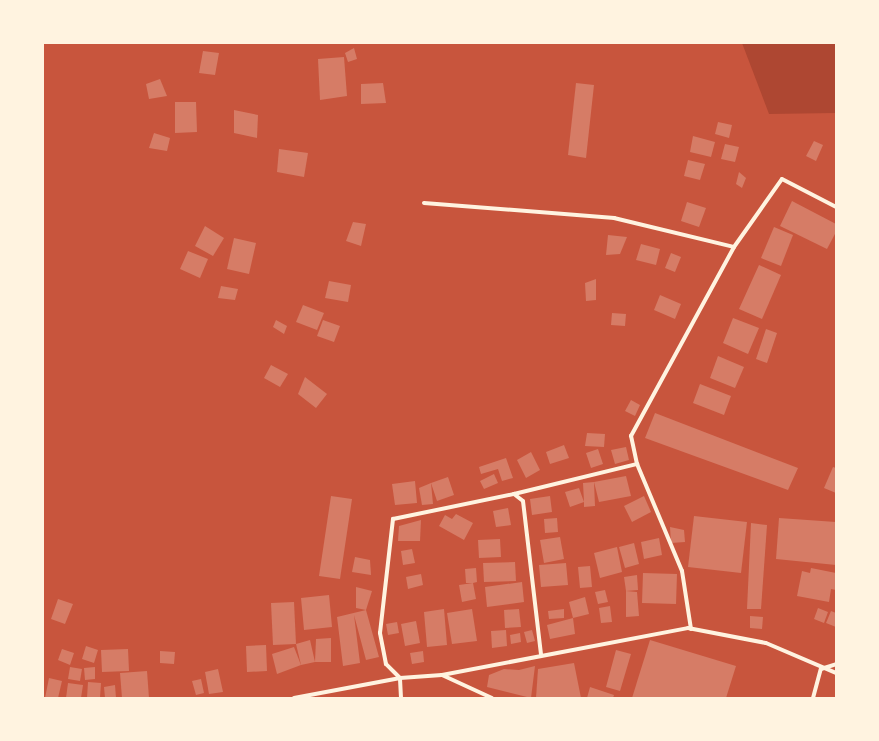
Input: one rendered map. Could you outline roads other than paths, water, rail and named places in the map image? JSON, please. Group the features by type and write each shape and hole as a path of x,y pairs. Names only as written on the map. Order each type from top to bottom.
{"street":[{"path":"691,629 682,571 637,464 631,436 734,247 782,179 836,208"},
{"path":"424,203 614,218 734,247"},
{"path":"401,698 400,678 386,664 380,633 392,519 514,494 637,464"},
{"path":"514,494 523,501 528,527 541,655"},
{"path":"294,698 400,678 442,675 541,655 691,629 766,643 821,669 836,673"},
{"path":"821,669 836,664"},
{"path":"813,698 821,669"},
{"path":"442,675 492,698"}]}
